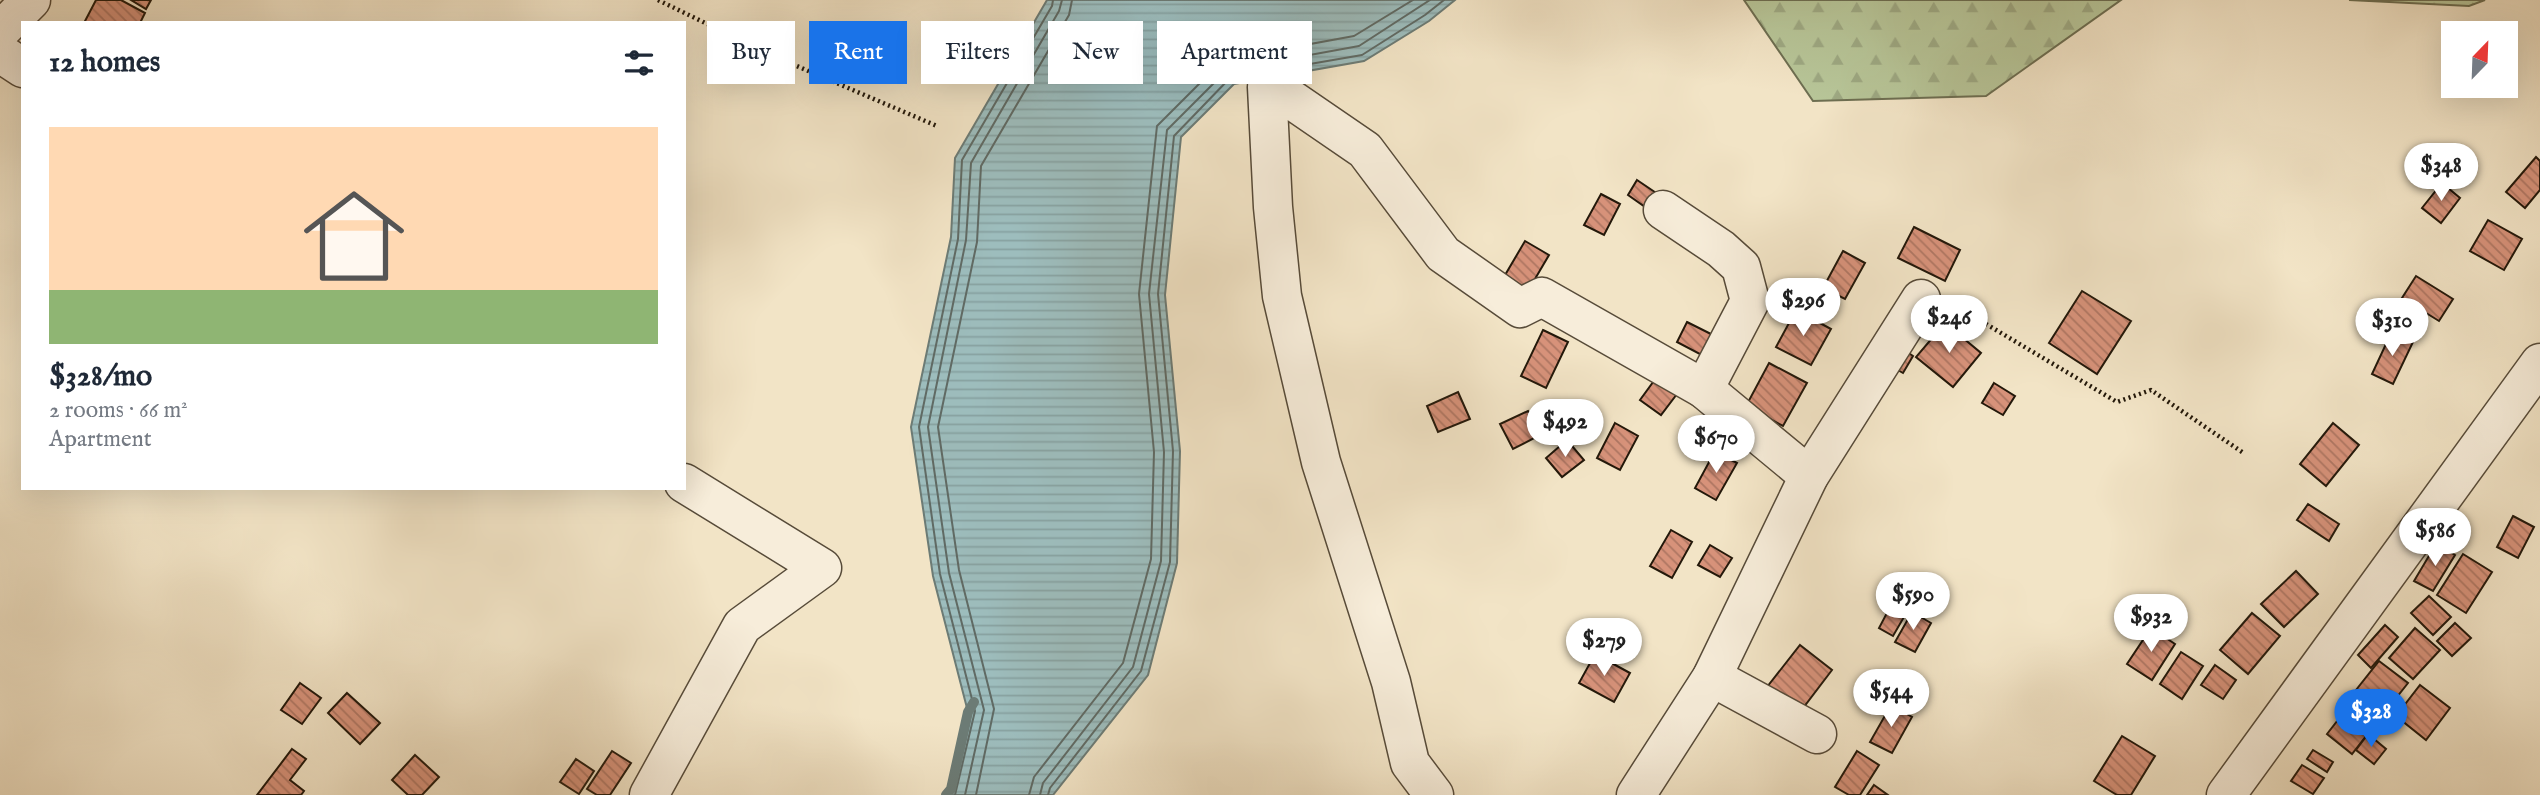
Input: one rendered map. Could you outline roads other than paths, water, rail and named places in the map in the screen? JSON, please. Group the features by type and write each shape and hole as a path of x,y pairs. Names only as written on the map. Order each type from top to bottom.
{"street":[{"path":"0,31 31,0"},
{"path":"0,53 21,67"},
{"path":"1434,795 1410,763 1391,682 1335,510 1312,424 1282,296 1273,208 1266,87 1276,89 1364,150 1443,254 1520,308 1542,297 1704,389 1809,476"},
{"path":"1663,210 1721,249 1741,267 1750,301 1704,389"},
{"path":"1636,795 1712,677 1809,476 1921,299"},
{"path":"2226,795 2540,363"},
{"path":"649,795 743,626 822,569 686,484"},
{"path":"1712,677 1817,734"}],"water":[{"path":"1047,0 1455,0 1429,21 1364,61 1312,70 1312,21 1157,21 1157,84 1234,84 1181,137 1165,295 1180,451 1177,563 1148,675 1053,795 946,795 951,788 968,712 933,576 911,427 951,237 955,158 998,84 1034,84 1034,22"}],"waterway":[{"path":"946,795 951,789 968,712 974,702"}]}
